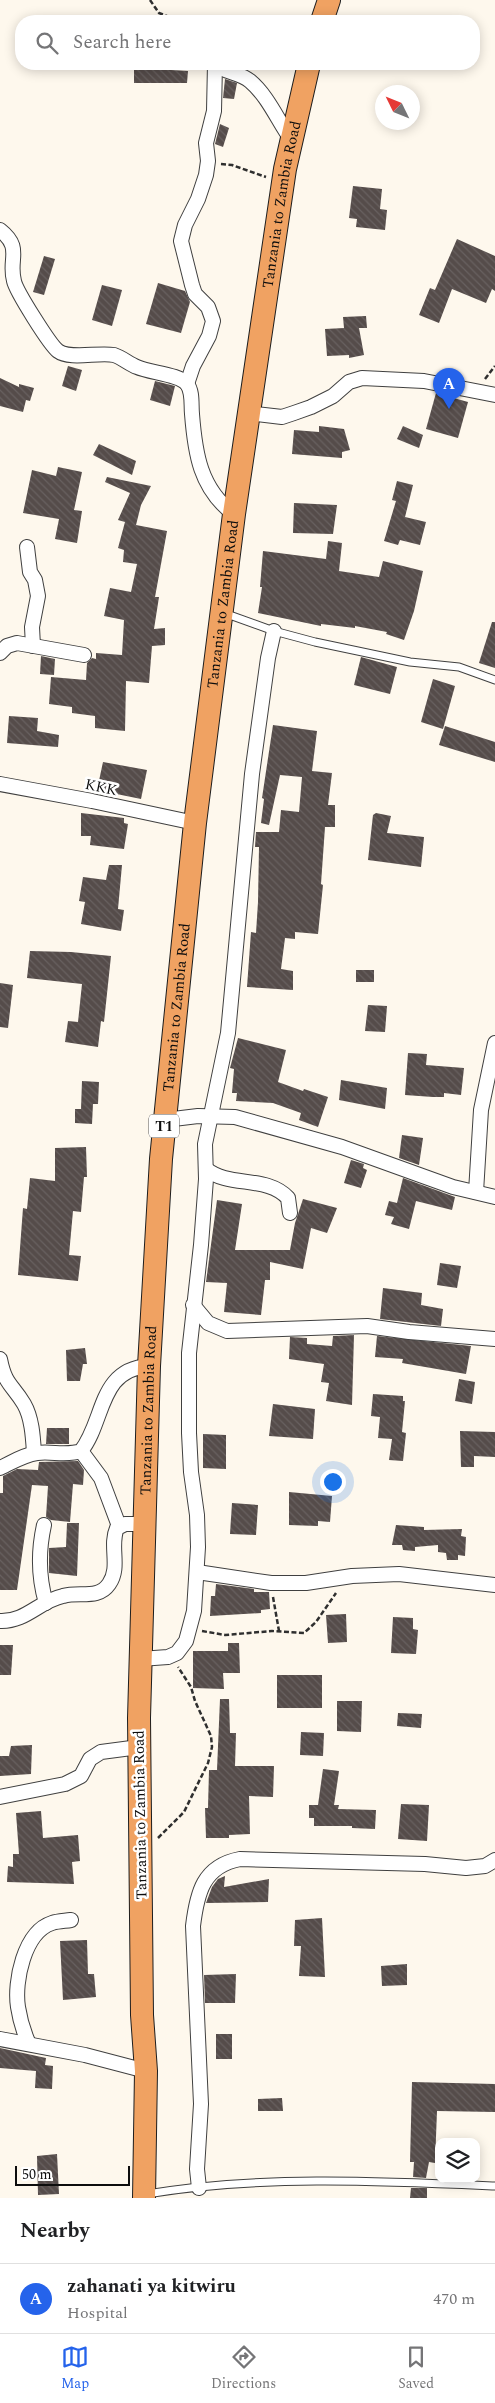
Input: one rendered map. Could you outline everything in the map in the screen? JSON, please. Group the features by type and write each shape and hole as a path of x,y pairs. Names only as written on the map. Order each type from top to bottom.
{"highway":[{"path":"324,15 329,0"},
{"name":"Tanzania to Zambia Road","path":"144,2196 146,2071 142,2015 140,1659 149,1366 164,1120 195,823 234,514 248,413 275,251 283,183 291,139 308,70"}],"street":[{"path":"215,70 214,111 206,143 207,166 204,185 184,224 181,241 195,294 208,308 213,322 209,336 193,366 188,384 191,394 194,437 200,469 214,496 234,514"},
{"path":"225,70 237,73 250,81 291,139"},
{"path":"0,230 8,236 13,245 14,283 47,339 56,350 67,355 95,354 114,356 139,368 173,376 188,384"},
{"path":"248,413 282,416 311,408 333,396 349,382 362,378 424,381 495,395"},
{"path":"27,546 28,563 38,596 32,627 33,646"},
{"path":"140,1659 168,1657 181,1648 190,1630 197,1572 197,1515 191,1472 189,1353 201,1244 206,1169 205,1144 228,1033 252,774 268,658 274,631"},
{"path":"0,653 11,644 84,655"},
{"name":"KKK","path":"0,784 92,800 195,823"},
{"path":"476,1192 481,1110 495,1043"},
{"path":"164,1120 211,1116 235,1117 342,1146 453,1187 495,1197"},
{"path":"206,1169 220,1177 278,1189 288,1198 290,1213"},
{"path":"193,1305 208,1323 227,1331 367,1326 409,1332 495,1339"},
{"path":"0,1359 7,1383 24,1404 29,1416 34,1454"},
{"path":"81,1451 110,1387 128,1371 149,1366"},
{"path":"0,1468 15,1459 34,1454 81,1451"},
{"path":"81,1451 101,1478 120,1526"},
{"path":"0,1621 19,1619 62,1596 96,1594 105,1588 115,1571 115,1532 120,1526 144,1524"},
{"path":"44,1525 39,1560 46,1603"},
{"path":"197,1572 271,1583 306,1583 372,1574 422,1576 495,1586"},
{"path":"0,1797 65,1784 81,1776 90,1760 101,1752 139,1747"},
{"path":"199,2188 197,2169 201,2104 193,1926 196,1902 208,1875 224,1864 240,1859 425,1864 466,1868 485,1866 495,1860"},
{"path":"29,2044 21,2021 17,1997 26,1950 33,1938 46,1926 52,1923 71,1920"},
{"path":"0,2039 86,2055 146,2071"}],"lane":[{"path":"222,612 274,631 410,662 459,667 495,680"},
{"path":"144,2196 199,2188 298,2182 495,2186"}],"path":[{"path":"150,0 159,13 164,15"},
{"path":"207,166 232,165 283,183"},
{"path":"190,1630 225,1635 278,1631 304,1633 332,1600 340,1586 341,1578"},
{"path":"271,1583 278,1631"},
{"path":"141,1852 170,1828 184,1812 208,1763 212,1747 211,1736 187,1678 168,1657"}],"building":[{"path":"134,70 188,71 187,83 134,83"},
{"path":"225,79 237,83 234,99 223,98"},
{"path":"220,124 229,128 223,147 215,144"},
{"path":"353,186 382,189 380,209 387,210 385,230 356,227 357,219 349,218"},
{"path":"457,239 495,256 495,291 492,289 486,303 452,289 439,323 419,315 430,288 435,290"},
{"path":"44,256 55,259 44,295 33,292"},
{"path":"158,283 185,291 190,302 181,333 146,324"},
{"path":"102,285 122,290 112,326 92,320"},
{"path":"366,316 367,328 359,328 364,355 349,358 349,355 327,356 325,329 344,328 343,317"},
{"path":"68,366 82,370 76,391 62,386"},
{"path":"0,378 19,387 19,384 34,388 30,401 26,400 23,412 0,406"},
{"path":"155,381 175,386 170,406 150,400"},
{"path":"436,393 468,402 458,438 426,429"},
{"path":"319,426 344,429 350,450 342,452 342,458 292,454 294,430 319,432"},
{"path":"403,426 423,435 419,448 397,439"},
{"path":"99,444 136,461 132,475 93,455"},
{"path":"58,467 82,472 74,510 82,511 77,543 55,539 59,519 23,513 32,470 56,476"},
{"path":"107,477 151,486 141,505 136,525 167,531 155,597 159,597 154,629 165,628 165,645 152,646 149,683 126,681 125,731 95,728 95,716 72,713 72,707 49,704 51,677 86,680 87,663 92,658 96,659 96,653 122,655 124,620 104,616 110,588 131,592 137,564 123,562 124,550 118,548 125,522 118,520 130,493 105,482"},
{"path":"397,481 413,485 405,517 426,522 420,545 400,540 398,545 384,541 396,501 392,500"},
{"path":"294,503 337,505 333,534 293,533"},
{"path":"328,541 342,543 339,571 379,577 383,561 423,571 414,611 404,640 386,634 387,632 355,626 355,628 321,624 321,626 258,613 262,587 260,587 263,551 326,559"},
{"path":"492,622 495,622 495,668 479,663"},
{"path":"41,656 55,659 54,675 40,674"},
{"path":"361,657 397,667 390,694 354,685"},
{"path":"433,679 455,686 443,729 421,722"},
{"path":"9,716 38,718 37,731 59,735 58,747 7,743"},
{"path":"273,725 317,731 312,771 332,773 328,805 335,805 335,827 325,827 321,884 323,885 318,934 295,932 295,939 285,938 281,969 293,971 293,990 247,987 251,932 256,933 258,902 259,847 255,847 256,832 279,832 281,810 299,812 302,777 280,775 269,825 261,823 264,799 262,798"},
{"path":"445,726 495,742 495,762 439,745"},
{"path":"103,762 147,770 141,799 97,790"},
{"path":"81,813 124,818 124,823 128,824 124,849 90,845 91,836 81,836"},
{"path":"376,813 391,816 387,833 424,837 421,867 368,860 373,815"},
{"path":"109,865 122,865 118,909 124,910 121,931 81,924 85,902 79,901 83,877 106,880"},
{"path":"30,951 71,952 111,956 104,1022 101,1021 98,1047 65,1042 68,1021 78,1022 82,984 27,978"},
{"path":"356,970 374,970 374,982 356,982"},
{"path":"0,983 13,985 8,1028 0,1027"},
{"path":"368,1005 387,1006 385,1032 365,1031"},
{"path":"238,1038 286,1050 278,1082 328,1097 318,1127 299,1120 301,1113 273,1103 236,1101 237,1093 232,1093 234,1069 230,1068"},
{"path":"408,1053 427,1054 426,1065 464,1068 461,1095 444,1093 444,1097 433,1097 405,1095"},
{"path":"341,1080 387,1088 385,1109 339,1100"},
{"path":"82,1081 99,1082 98,1104 93,1104 92,1124 75,1123 75,1109 81,1109"},
{"path":"402,1135 423,1138 419,1165 399,1158"},
{"path":"86,1147 87,1177 84,1177 81,1212 73,1211 69,1255 81,1256 78,1281 18,1275 23,1208 27,1209 30,1178 55,1181 55,1148"},
{"path":"351,1160 364,1164 363,1168 367,1170 361,1188 344,1183"},
{"path":"403,1178 455,1197 452,1210 416,1201 409,1229 391,1224 394,1217 385,1215 389,1201 397,1203"},
{"path":"303,1199 337,1208 327,1233 311,1228 303,1269 270,1262 270,1280 265,1280 261,1315 224,1312 227,1283 206,1282 217,1200 242,1204 235,1250 290,1250 295,1223"},
{"path":"440,1263 461,1266 457,1288 437,1285"},
{"path":"383,1288 422,1293 421,1305 443,1309 441,1326 380,1319"},
{"path":"354,1335 352,1405 326,1401 329,1383 321,1382 324,1364 289,1359 290,1337 307,1338 307,1344 332,1346 333,1336"},
{"path":"377,1336 471,1346 466,1374 402,1363 403,1359 375,1357"},
{"path":"85,1348 87,1364 83,1364 80,1381 67,1381 66,1350"},
{"path":"459,1379 475,1382 472,1404 455,1401"},
{"path":"373,1394 403,1396 403,1401 405,1401 402,1432 406,1433 403,1461 389,1460 392,1439 378,1438 380,1417 371,1416"},
{"path":"273,1404 315,1409 313,1439 269,1436"},
{"path":"47,1428 69,1428 69,1444 46,1444"},
{"path":"460,1431 495,1432 495,1457 474,1456 474,1467 461,1467"},
{"path":"203,1434 226,1435 226,1469 203,1468"},
{"path":"78,1461 84,1470 83,1485 73,1484 70,1522 51,1520 46,1517 48,1486 32,1485 17,1590 0,1590 0,1493 3,1493 3,1476 17,1469 38,1470 39,1462"},
{"path":"289,1492 332,1496 330,1522 318,1521 318,1526 289,1525"},
{"path":"232,1503 258,1505 256,1535 230,1534"},
{"path":"67,1523 79,1523 77,1576 49,1573 49,1548 66,1547"},
{"path":"396,1525 424,1527 424,1530 462,1529 461,1536 466,1537 465,1556 458,1555 458,1560 447,1560 446,1553 438,1552 438,1545 415,1547 415,1551 403,1550 402,1545 392,1545"},
{"path":"216,1584 254,1589 254,1592 269,1592 270,1609 261,1610 261,1613 210,1616 211,1596 215,1596"},
{"path":"346,1614 347,1642 328,1643 326,1615"},
{"path":"393,1617 413,1618 413,1629 418,1630 416,1654 391,1653"},
{"path":"228,1643 239,1643 240,1673 223,1673 224,1689 193,1688 193,1651 228,1651"},
{"path":"0,1645 13,1645 11,1675 0,1675"},
{"path":"277,1675 322,1675 322,1708 277,1708"},
{"path":"220,1699 229,1699 230,1733 236,1733 235,1766 274,1766 273,1797 249,1796 250,1834 229,1835 229,1838 206,1838 205,1808 208,1808 209,1770 217,1770"},
{"path":"337,1701 362,1701 361,1732 337,1731"},
{"path":"398,1713 422,1714 421,1728 397,1726"},
{"path":"301,1732 324,1733 323,1756 300,1755"},
{"path":"32,1745 31,1774 0,1776 0,1756 9,1756 11,1746"},
{"path":"323,1769 339,1771 334,1805 339,1805 338,1809 376,1810 375,1829 352,1828 352,1826 314,1826 314,1818 309,1818 309,1805 318,1805"},
{"path":"401,1804 429,1805 427,1841 398,1839"},
{"path":"41,1811 43,1838 78,1835 80,1861 72,1862 74,1884 7,1882 8,1866 13,1867 13,1854 19,1854 16,1813"},
{"path":"225,1876 224,1887 269,1879 268,1902 206,1903 212,1887 218,1879"},
{"path":"322,1918 325,1977 299,1976 301,1946 294,1946 295,1920"},
{"path":"87,1940 88,1974 94,1974 96,1997 63,2000 60,1941"},
{"path":"407,1964 407,1985 382,1986 381,1966"},
{"path":"236,1974 235,2003 205,2003 204,1975"},
{"path":"216,2034 232,2034 232,2059 216,2059"},
{"path":"0,2048 46,2058 45,2065 53,2066 52,2089 35,2088 36,2071 0,2068"},
{"path":"412,2082 495,2084 495,2112 437,2111 435,2163 429,2162 426,2178 413,2177 414,2162 410,2162"},
{"path":"282,2098 283,2111 258,2111 258,2099"},
{"path":"57,2154 59,2194 38,2195 37,2156"},
{"path":"411,2188 427,2188 427,2198 410,2198"}],"place":[{"name":"zahanati ya kitwiru","path":"449,409"}]}
